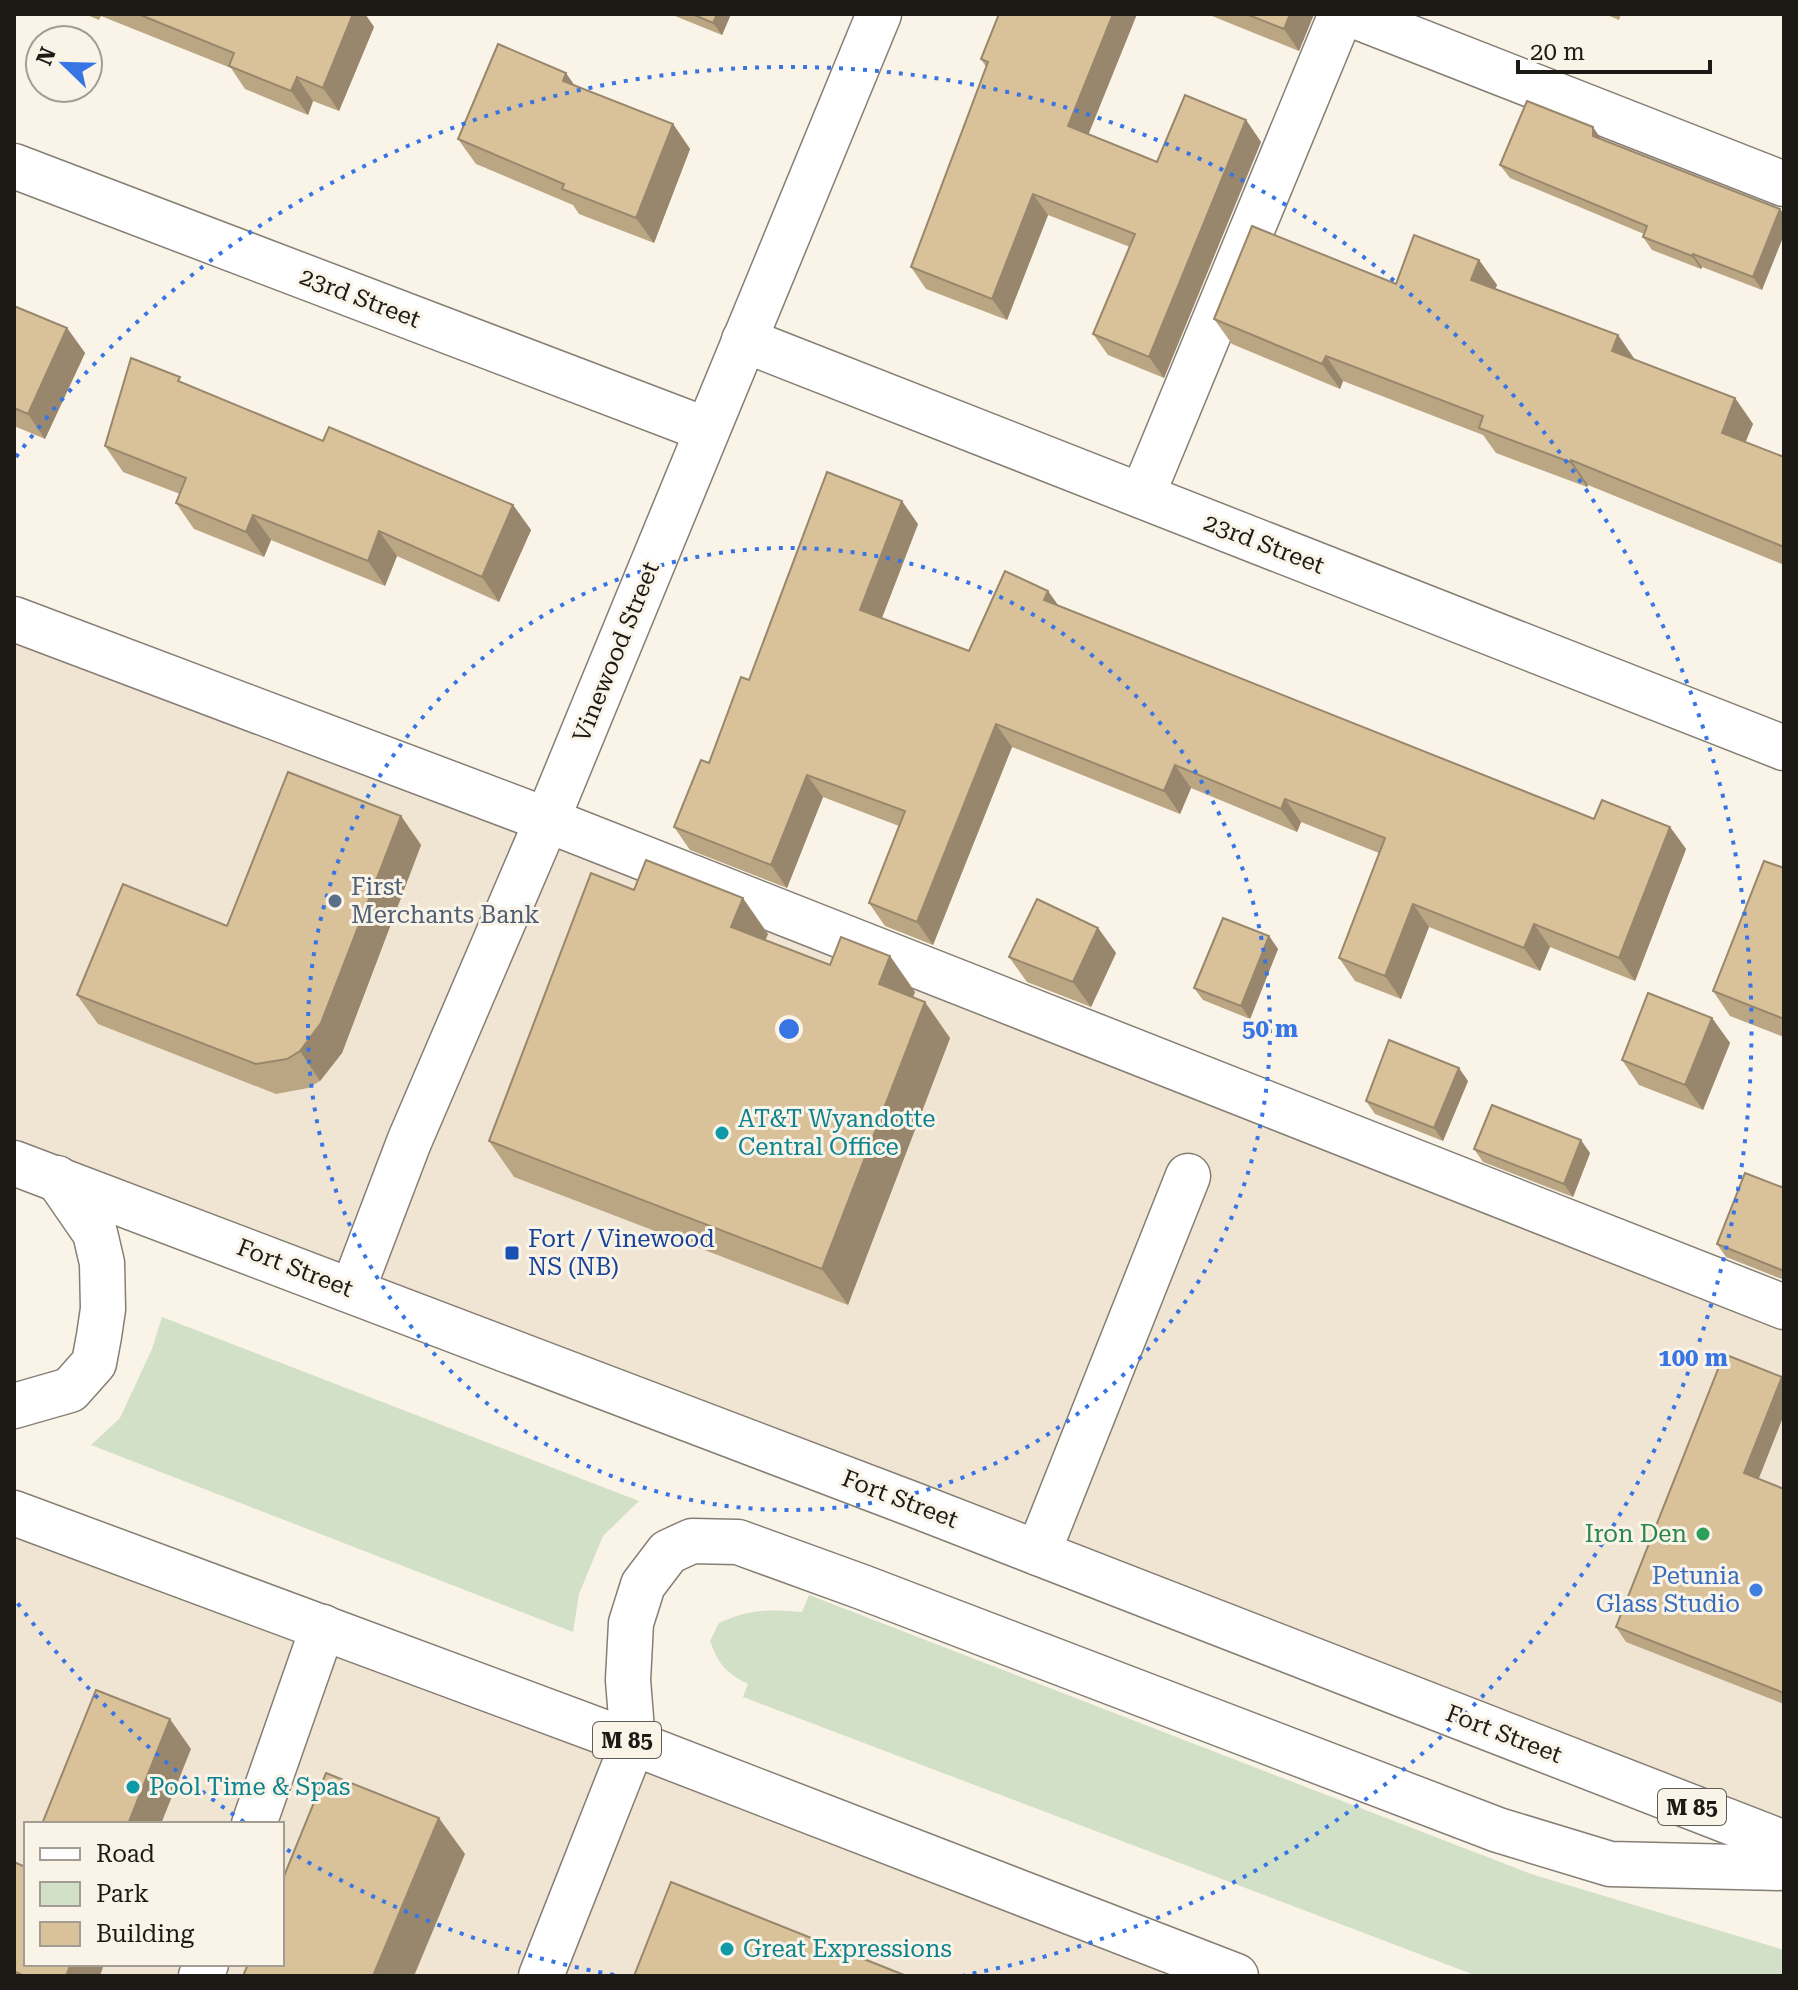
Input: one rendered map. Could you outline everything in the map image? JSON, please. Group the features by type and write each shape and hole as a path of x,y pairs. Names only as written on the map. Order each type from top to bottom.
{"main road":[{"name":"Vinewood Street","path":"353,1289 409,1142 547,820 879,14"},
{"path":"1142,496 1341,14"},
{"path":"1350,14 1784,184"},
{"name":"23rd Street","path":"14,166 707,430"},
{"name":"23rd Street","path":"744,340 1784,748"},
{"path":"14,619 547,820 1784,1307"},
{"name":"Fort Street","path":"14,1163 353,1289 1784,1843"},
{"path":"1038,1553 1188,1176"},
{"path":"14,1406 70,1390 94,1363 103,1309 102,1263 95,1233 57,1178"},
{"name":"M 85","path":"14,1513 633,1743 1236,1976"},
{"path":"541,1976 633,1743 628,1680 631,1623 643,1585 668,1552 692,1541 738,1542 1498,1830 1610,1864 1784,1868"},
{"path":"255,1822 323,1627"}],"shaded area":[{"path":"14,619 1784,1307 1784,1841 14,1161"},
{"path":"14,1513 1236,1976 14,1976"}],"green space":[{"path":"162,1317 639,1501 603,1536 579,1594 573,1632 91,1445 120,1418 152,1349"},
{"path":"809,1595 1531,1874 1784,1950 1784,1976 1477,1976 743,1697 748,1684 724,1667 710,1641 719,1623 760,1611 802,1612"}],"building":[{"path":"138,14 353,14 323,88 297,77 291,91 229,66 234,53"},
{"path":"692,14 717,14 713,23"},
{"path":"999,14 1113,14 1068,126 1157,162 1185,95 1246,120 1149,357 1093,334 1135,234 1033,194 992,299 911,267 988,62 981,59"},
{"path":"1246,14 1290,14 1284,29"},
{"path":"498,44 566,73 563,81 673,124 636,218 562,189 564,184 458,139"},
{"path":"1527,101 1593,127 1593,136 1780,209 1753,277 1643,237 1647,226 1500,165"},
{"path":"1252,226 1396,284 1414,235 1479,260 1471,280 1618,335 1612,351 1735,398 1722,433 1784,457 1784,547 1571,460 1479,428 1483,416 1326,356 1322,364 1214,319"},
{"path":"14,306 67,328 28,414 14,408"},
{"path":"131,358 180,377 178,381 323,441 329,427 513,505 482,577 379,531 368,561 253,515 246,532 176,503 186,478 105,446"},
{"path":"827,472 902,501 860,610 969,651 1005,571 1048,591 1044,600 1594,819 1602,800 1670,827 1619,958 1534,924 1524,948 1413,904 1385,976 1339,958 1385,838 1285,799 1281,809 1175,765 1164,791 996,724 917,922 869,903 905,811 807,775 771,865 674,827 701,760 709,763 741,677 749,680"},
{"path":"288,772 401,816 321,1023 300,1051 287,1059 256,1064 77,995 123,884 227,926"},
{"name":"AT&T Wyandotte Central Office","path":"646,860 743,898 731,927 830,965 841,937 890,956 879,984 925,1002 822,1269 489,1141 591,873 634,890"},
{"path":"1764,861 1784,868 1784,1019 1713,991"},
{"path":"1037,899 1098,928 1073,982 1009,957"},
{"path":"1223,918 1269,936 1241,1006 1194,988"},
{"path":"1648,993 1712,1018 1685,1085 1622,1060"},
{"path":"1389,1040 1459,1068 1434,1128 1366,1101"},
{"path":"1492,1105 1581,1140 1564,1184 1474,1149"},
{"path":"1745,1173 1784,1188 1784,1271 1717,1244"},
{"path":"1724,1354 1782,1377 1744,1473 1784,1489 1784,1693 1616,1627"},
{"path":"96,1690 170,1719 129,1822 43,1822"},
{"name":"Pool Time & Spas","path":"326,1773 439,1818 373,1976 243,1976 247,1966 284,1966 284,1876"},
{"path":"14,1862 24,1867 24,1966 70,1966 66,1976 24,1976 16,1972 14,1976"},
{"path":"671,1882 904,1975 906,1976 634,1976"}],"place":[{"name":"First Merchants Bank","path":"335,901"},
{"name":"AT&T Wyandotte Central Office","path":"722,1133"},
{"name":"Fort / Vinewood NS (NB)","path":"512,1253"},
{"name":"Iron Den","path":"1703,1534"},
{"name":"Petunia Glass Studio","path":"1756,1590"},
{"name":"Pool Time & Spas","path":"133,1787"},
{"name":"Great Expressions","path":"727,1949"}]}
